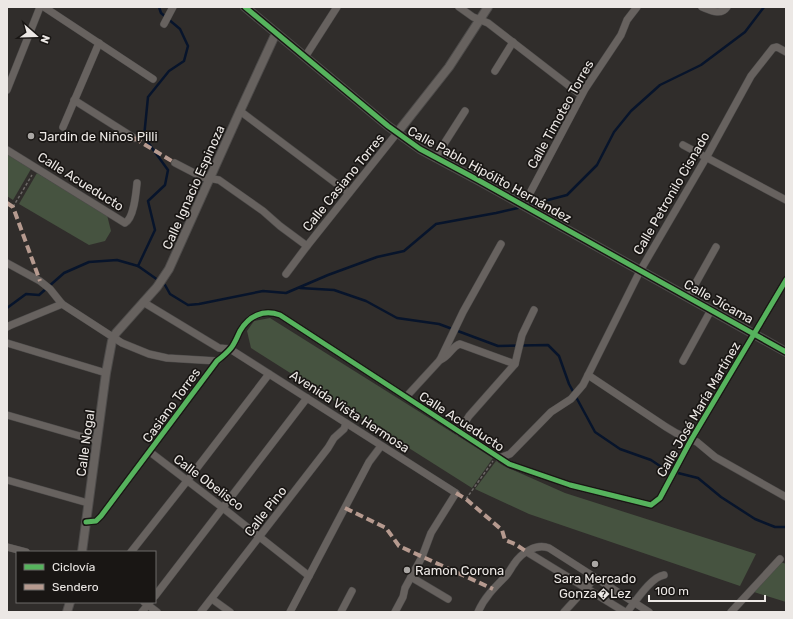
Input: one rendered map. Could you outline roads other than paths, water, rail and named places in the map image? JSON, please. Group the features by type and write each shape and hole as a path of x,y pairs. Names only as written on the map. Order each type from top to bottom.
{"street":[{"path":"7,90 40,7"},
{"path":"44,7 154,79"},
{"name":"Calle Pablo Hipólito Hernández","path":"245,7 397,133 435,158 502,193 640,271"},
{"path":"305,57 337,7"},
{"path":"460,7 480,20 488,23 581,95"},
{"name":"Calle Casiano Torres","path":"286,274 449,67 488,7"},
{"name":"Calle Timoteo Torres","path":"530,193 581,95 621,35 627,20 637,7"},
{"path":"702,7 720,12 724,11 727,7"},
{"path":"164,23 171,10"},
{"name":"Calle Ignacio Espinoza","path":"114,338 164,278 177,253 276,33"},
{"path":"495,71 514,42"},
{"path":"62,127 99,43"},
{"name":"Calle Petronilo Cisnado","path":"498,457 510,454 551,412 570,399 579,389 588,375 640,271 752,76 771,49 774,47 786,52"},
{"path":"74,100 134,138"},
{"path":"240,111 349,193"},
{"path":"435,158 465,111"},
{"path":"683,145 786,200"},
{"name":"Calle Acueducto","path":"7,150 125,223 131,216 137,183"},
{"path":"175,163 202,177 219,180 263,211 307,246"},
{"path":"406,397 441,357 463,312 501,244"},
{"path":"688,297 716,247"},
{"path":"7,263 40,281 49,288 62,304 114,338 142,352 158,357 217,361"},
{"name":"Calle Jícama","path":"640,271 786,352"},
{"name":"Calle José María Martínez","path":"651,506 660,498 691,440 786,280"},
{"name":"Avenida Vista Hermosa","path":"144,302 219,348 230,349 456,494 431,533 422,557 411,578"},
{"path":"7,327 11,324 62,304"},
{"path":"459,432 469,416 515,364 522,336 534,310"},
{"path":"683,361 711,310"},
{"name":"Casiano Torres","path":"86,522 96,521 101,516 217,361 230,349 243,326 252,317 259,314 269,313 280,315"},
{"name":"Calle Acueducto","path":"280,315 509,464 570,485 651,506"},
{"name":"Calle Nogal","path":"82,551 106,373 114,338"},
{"path":"7,343 106,373"},
{"path":"441,357 445,358 457,345 460,344 515,364"},
{"path":"132,551 188,481 269,374"},
{"path":"588,375 666,427 700,444 716,457 786,497"},
{"path":"156,595 307,398"},
{"path":"7,415 97,441"},
{"name":"Calle Pino","path":"202,612 334,438 344,428 346,423"},
{"path":"290,612 369,462 382,446"},
{"name":"Calle Obelisco","path":"150,452 309,576"},
{"path":"7,480 88,503"},
{"path":"478,612 483,602 506,576 518,559 527,552 540,546 548,548 649,612"},
{"path":"7,547 22,551"},
{"path":"527,552 626,612 652,581 664,575"},
{"path":"731,612 780,559"},
{"path":"395,612 411,578 448,599"},
{"path":"564,612 595,578"},
{"path":"341,612 352,591"},
{"path":"212,599 230,612"},
{"path":"142,612 147,603 157,612"}],"waterway":[{"path":"138,266 155,230 148,201 165,185 168,170 144,137 148,97 169,71 184,61 188,46 180,29 161,13 159,7"},
{"path":"529,205 567,195 597,165 614,132 631,111 660,85 701,65 745,32 764,7"},
{"path":"7,308 26,294 39,295 64,273 89,262 117,260 138,266 165,285 170,294 188,305 263,291 286,293 328,275 377,257 404,251 436,224 522,207"},
{"path":"300,288 334,290 366,301 397,318 439,324 498,346 548,345 559,356 569,384 595,432 620,449 651,460 666,470 698,478 721,497 755,519 775,527 786,527"}],"place":[{"name":"Jardin de Niños Pilli","path":"31,136"},
{"name":"Sara Mercado Gonza�Lez","path":"595,564"},
{"name":"Ramon Corona","path":"407,570"}]}
